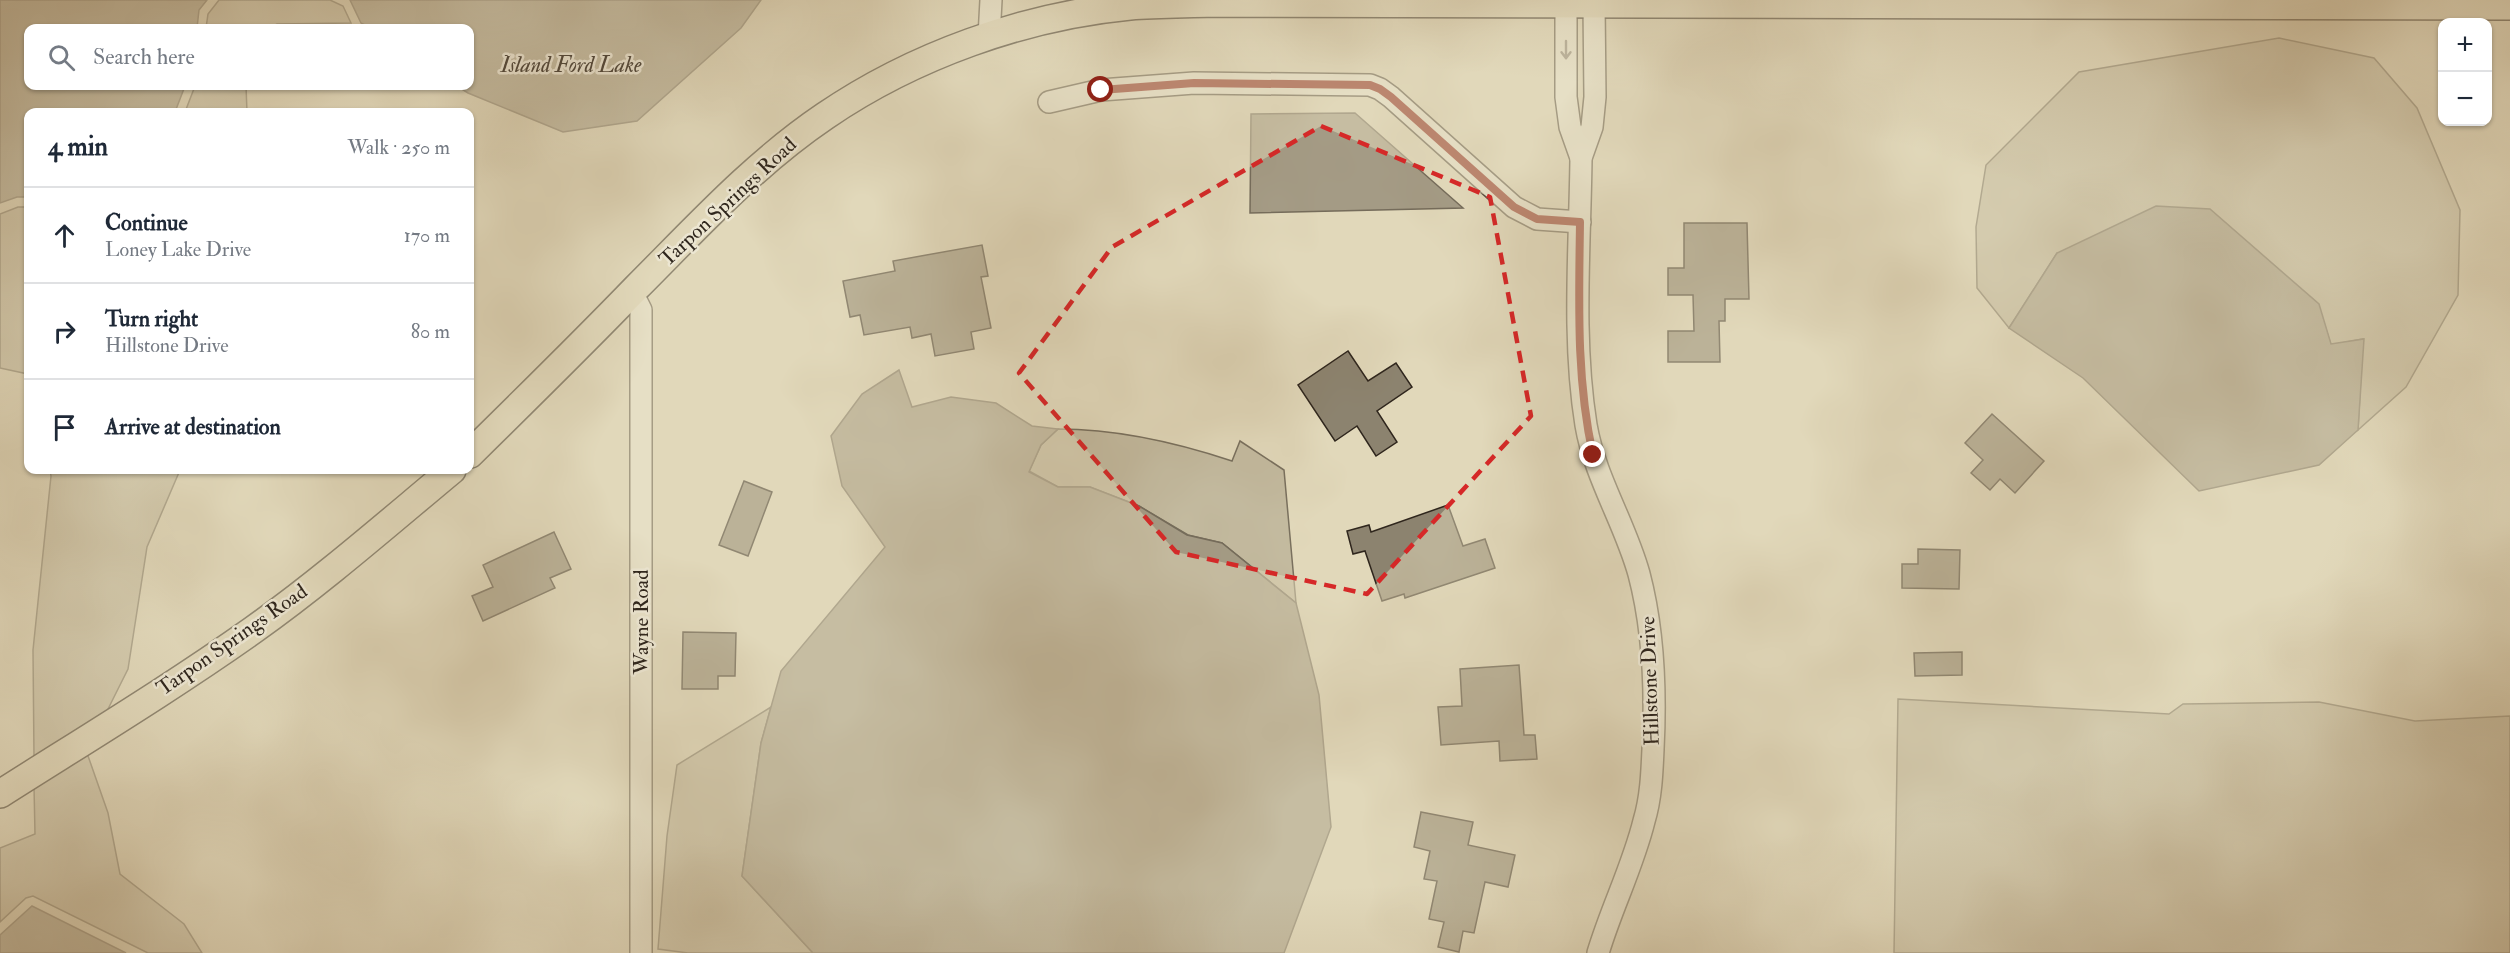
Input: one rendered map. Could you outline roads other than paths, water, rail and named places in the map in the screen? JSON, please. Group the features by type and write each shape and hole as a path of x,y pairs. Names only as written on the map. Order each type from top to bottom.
{"main road":[{"name":"Tarpon Springs Road","path":"474,450 774,153 817,122 865,92 898,75 989,37 1070,16 1140,6 1212,3 1898,2 2510,6"},
{"name":"Tarpon Springs Road","path":"0,794 207,662 255,628 447,474"}],"street":[{"path":"989,37 991,0"},
{"name":"Hillstone Drive","path":"1566,4 1566,97 1570,127 1581,159"},
{"name":"Hillstone Drive","path":"1594,4 1595,97 1592,127 1581,159 1579,358 1587,428 1602,482 1637,566 1648,606 1654,667 1652,775 1645,820 1598,953"},
{"path":"1049,102 1101,90 1172,84 1370,85 1391,97 1514,207 1537,219 1580,222"},
{"path":"1566,97 1595,97"},
{"name":"Wayne Road","path":"632,292 641,310 641,953"}],"water":[{"path":"0,0 207,0 199,10 197,24 24,24 24,90 183,90 177,108 24,108 24,197 0,203"},
{"name":"Island Ford Lake","path":"350,0 761,0 741,28 637,121 563,132 463,90 474,90 474,24 361,23"},
{"path":"1355,113 1463,208 1250,213 1251,114"},
{"path":"2156,206 2210,209 2319,304 2331,344 2364,339 2358,430 2319,465 2199,491 2083,378 2009,328 2057,253"},
{"path":"899,370 912,407 951,397 996,403 1032,426 1058,429 1041,445 1029,472 1058,487 1090,487 1139,506 1187,535 1222,543 1296,603 1319,695 1331,827 1284,953 813,953 742,876 761,743 781,671 885,547 842,486 831,436 862,394"},
{"path":"32,906 126,953 0,953 0,935"}]}
